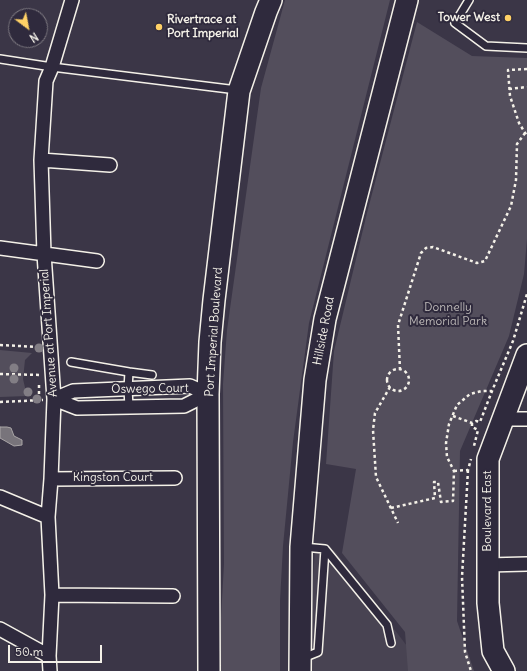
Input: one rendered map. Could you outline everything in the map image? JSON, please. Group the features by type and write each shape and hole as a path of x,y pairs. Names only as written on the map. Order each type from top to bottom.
{"main road":[{"name":"Port Imperial Boulevard","path":"209,671 208,394 210,342 239,91 271,0"},
{"name":"Hillside Road","path":"300,665 301,547 315,380 325,319 406,0"},
{"name":"Boulevard East","path":"504,671 493,651 488,603 488,459 527,355"}],"street":[{"name":"Avenue at Port Imperial","path":"50,671 52,595 48,517 54,399 44,254 41,160 46,81 52,67 72,0"},
{"path":"41,160 110,165"},
{"path":"0,248 97,261"},
{"name":"Oswego Court","path":"54,399 73,391 190,386 208,394"},
{"name":"Oswego Court","path":"54,399 77,408 184,406 208,394"},
{"path":"502,419 527,419"},
{"name":"Kingston Court","path":"51,479 175,478"},
{"path":"0,497 48,517"},
{"path":"487,564 527,564"},
{"path":"52,595 173,596"},
{"path":"0,629 50,656"}],"lane":[{"path":"469,0 455,23 486,46 527,48"},
{"path":"0,59 239,91"},
{"path":"71,362 152,375"},
{"path":"129,372 129,407"},
{"path":"301,547 325,549 386,625 391,643"},
{"path":"300,665 318,652 325,549"}],"path":[{"path":"400,370 398,325 421,253 426,248 433,247 477,263 485,261 511,206 516,180 517,144 526,135 519,123 510,96 508,70 527,69"},
{"path":"509,89 527,87"},
{"path":"473,450 478,430 482,427 480,422 513,341 527,294"},
{"path":"0,345 50,347"},
{"path":"400,370 408,376 409,379 405,388 396,391 390,387 388,380 390,373 400,370"},
{"path":"0,374 52,375"},
{"path":"390,387 375,413 373,430 376,477 398,523"},
{"path":"391,508 435,498 434,482 438,482 441,502 453,501 454,471 447,457 446,443 450,424 457,405 470,394 482,391 492,391"},
{"path":"0,402 54,399"},
{"path":"453,416 472,423 476,421 480,422"},
{"path":"472,423 472,427 478,430"},
{"path":"471,457 468,470 462,577 465,652 471,671"},
{"path":"454,471 468,470"}],"shaded area":[{"path":"0,427 11,428 14,436 22,440 22,445 14,446 0,438"},
{"path":"315,549 334,550 407,646 409,671 307,671"}],"green space":[{"path":"285,0 390,0 309,323 293,442 283,546 280,601 280,671 218,671 224,564 223,384 227,330 261,88"},
{"name":"Donnelly Memorial Park","path":"417,22 472,56 527,58 527,239 524,274 509,336 460,451 457,621 474,671 408,671 405,632 342,553 356,469 326,464 334,351 367,213"},
{"path":"0,350 32,353 25,360 23,379 27,396 0,397"}],"place":[{"name":"Tower West","path":"508,18"},
{"name":"Rivertrace at Port Imperial","path":"159,27"}]}
